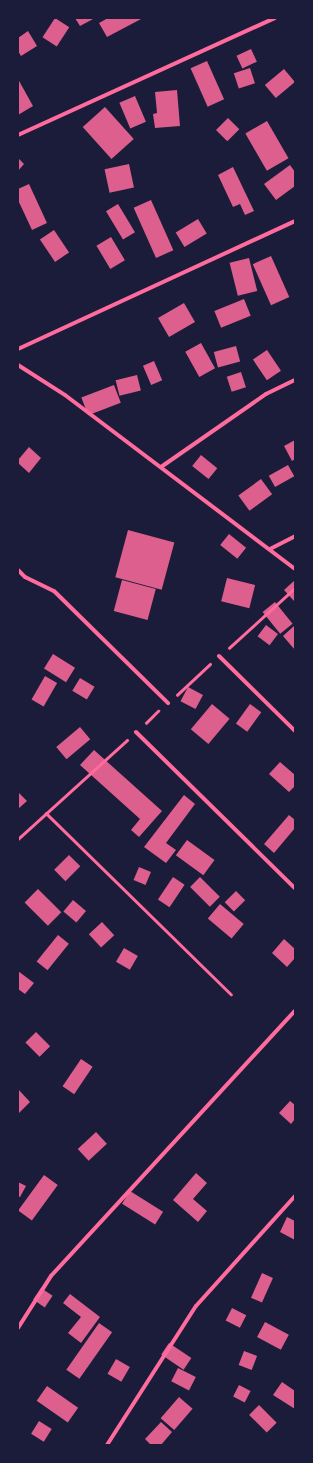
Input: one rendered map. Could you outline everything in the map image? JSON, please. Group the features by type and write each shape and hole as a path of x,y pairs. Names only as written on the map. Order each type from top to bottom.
{"street":[{"path":"18,136 275,18"},
{"path":"18,349 295,221"},
{"path":"18,365 65,395 295,568"},
{"path":"161,466 266,394 295,380"},
{"path":"270,549 295,536"},
{"path":"18,570 25,577 54,591 168,703"},
{"path":"219,656 295,731"},
{"path":"136,732 295,888"},
{"path":"18,1328 51,1276 295,1011"},
{"path":"106,1445 196,1306 295,1196"}],"path":[{"path":"18,839 295,588"},
{"path":"46,813 231,994"}],"building":[{"path":"55,18 69,27 57,47 42,37"},
{"path":"75,18 95,18 80,26"},
{"path":"108,18 143,18 107,37 99,23"},
{"path":"28,31 37,46 21,56 18,51 18,38"},
{"path":"251,49 257,62 242,68 236,56"},
{"path":"207,61 224,99 208,107 191,68"},
{"path":"250,68 255,83 239,88 234,73"},
{"path":"284,69 295,82 276,98 265,85"},
{"path":"18,79 33,106 18,115"},
{"path":"177,90 180,126 155,128 153,114 157,113 155,92"},
{"path":"135,96 146,122 130,128 119,103"},
{"path":"105,107 134,139 111,159 83,127"},
{"path":"228,118 239,129 227,141 216,130"},
{"path":"267,121 288,158 267,171 245,134"},
{"path":"18,158 24,164 18,171"},
{"path":"129,164 134,187 110,193 105,169"},
{"path":"290,165 295,172 295,186 276,200 264,184"},
{"path":"233,167 254,211 245,215 240,204 233,207 218,175"},
{"path":"29,184 47,223 32,230 18,200 18,189"},
{"path":"151,200 173,250 156,258 134,208"},
{"path":"118,204 135,232 123,239 106,211"},
{"path":"198,219 207,234 184,247 176,232"},
{"path":"54,230 69,252 55,262 40,240"},
{"path":"111,237 125,260 110,269 96,246"},
{"path":"271,256 289,297 271,305 253,264"},
{"path":"249,258 257,291 238,296 230,263"},
{"path":"244,299 251,316 221,328 214,311"},
{"path":"184,303 195,322 169,337 158,318"},
{"path":"201,343 215,368 199,377 185,352"},
{"path":"236,346 240,361 218,367 214,352"},
{"path":"267,350 281,371 267,380 253,360"},
{"path":"154,361 162,380 151,385 143,366"},
{"path":"241,372 246,387 232,392 227,377"},
{"path":"137,375 141,391 120,396 116,380"},
{"path":"114,385 121,403 88,415 81,398"},
{"path":"295,440 295,459 292,461 284,446"},
{"path":"29,447 41,458 29,473 18,463 18,460"},
{"path":"201,455 217,468 209,479 192,466"},
{"path":"288,465 294,476 275,487 269,476"},
{"path":"261,479 272,494 250,511 238,495"},
{"path":"128,530 174,542 162,590 115,577"},
{"path":"229,534 246,548 237,559 220,545"},
{"path":"227,578 255,585 249,608 221,601"},
{"path":"122,580 156,589 148,620 114,611"},
{"path":"295,580 295,600 294,601 284,590"},
{"path":"275,602 293,624 280,634 263,612"},
{"path":"266,625 278,634 270,645 258,636"},
{"path":"295,625 295,650 283,636"},
{"path":"53,654 75,668 66,682 44,668"},
{"path":"45,676 57,683 44,706 32,699"},
{"path":"80,678 95,687 87,700 72,691"},
{"path":"188,687 203,695 195,709 180,701"},
{"path":"212,704 230,719 208,744 191,729"},
{"path":"250,704 261,712 247,732 236,723"},
{"path":"80,727 90,739 67,759 56,747"},
{"path":"94,750 162,811 139,837 131,830 140,819 80,765"},
{"path":"280,762 295,775 295,786 289,792 269,774"},
{"path":"18,792 27,801 18,809"},
{"path":"184,795 195,804 166,843 176,850 166,863 144,847"},
{"path":"289,815 295,820 295,828 274,853 264,844"},
{"path":"187,840 215,860 203,875 176,855"},
{"path":"69,855 80,866 65,881 54,870"},
{"path":"139,867 151,872 145,885 134,880"},
{"path":"173,877 185,885 170,907 158,899"},
{"path":"200,877 220,897 210,907 190,887"},
{"path":"38,889 61,912 48,926 25,902"},
{"path":"236,891 245,900 234,912 225,902"},
{"path":"73,900 86,911 76,922 63,911"},
{"path":"220,904 244,924 232,938 208,919"},
{"path":"102,922 114,935 101,947 89,934"},
{"path":"58,935 69,944 47,970 37,961"},
{"path":"284,939 295,949 295,958 287,967 272,953"},
{"path":"124,948 138,956 130,970 116,962"},
{"path":"18,971 34,983 25,994 18,989"},
{"path":"36,1032 50,1046 40,1057 25,1043"},
{"path":"81,1059 93,1067 74,1094 63,1086"},
{"path":"18,1089 30,1102 18,1114"},
{"path":"290,1101 295,1105 295,1119 291,1124 279,1113"},
{"path":"96,1132 107,1144 89,1161 78,1149"},
{"path":"196,1173 207,1183 193,1199 207,1211 198,1222 173,1200"},
{"path":"44,1175 58,1185 32,1221 18,1211"},
{"path":"18,1182 26,1186 20,1197 18,1196"},
{"path":"130,1191 163,1212 155,1224 122,1204"},
{"path":"287,1217 295,1221 295,1240 280,1232"},
{"path":"262,1273 273,1278 262,1303 251,1298"},
{"path":"41,1288 53,1296 45,1307 33,1300"},
{"path":"70,1294 100,1317 81,1343 68,1333 81,1317 63,1303"},
{"path":"232,1308 246,1315 240,1328 226,1320"},
{"path":"265,1322 289,1335 281,1350 257,1337"},
{"path":"99,1323 112,1332 79,1379 66,1370"},
{"path":"169,1343 191,1358 184,1370 161,1355"},
{"path":"244,1351 257,1356 252,1370 239,1365"},
{"path":"116,1359 130,1367 121,1382 108,1374"},
{"path":"178,1368 196,1377 189,1390 171,1381"},
{"path":"282,1382 295,1391 295,1409 273,1395"},
{"path":"239,1385 251,1391 245,1402 233,1397"},
{"path":"47,1386 78,1408 68,1423 37,1401"},
{"path":"179,1397 193,1409 174,1430 161,1418"},
{"path":"259,1405 277,1423 267,1433 249,1415"},
{"path":"39,1421 52,1429 44,1442 31,1434"},
{"path":"161,1422 172,1432 161,1445 151,1445 145,1439"}]}
